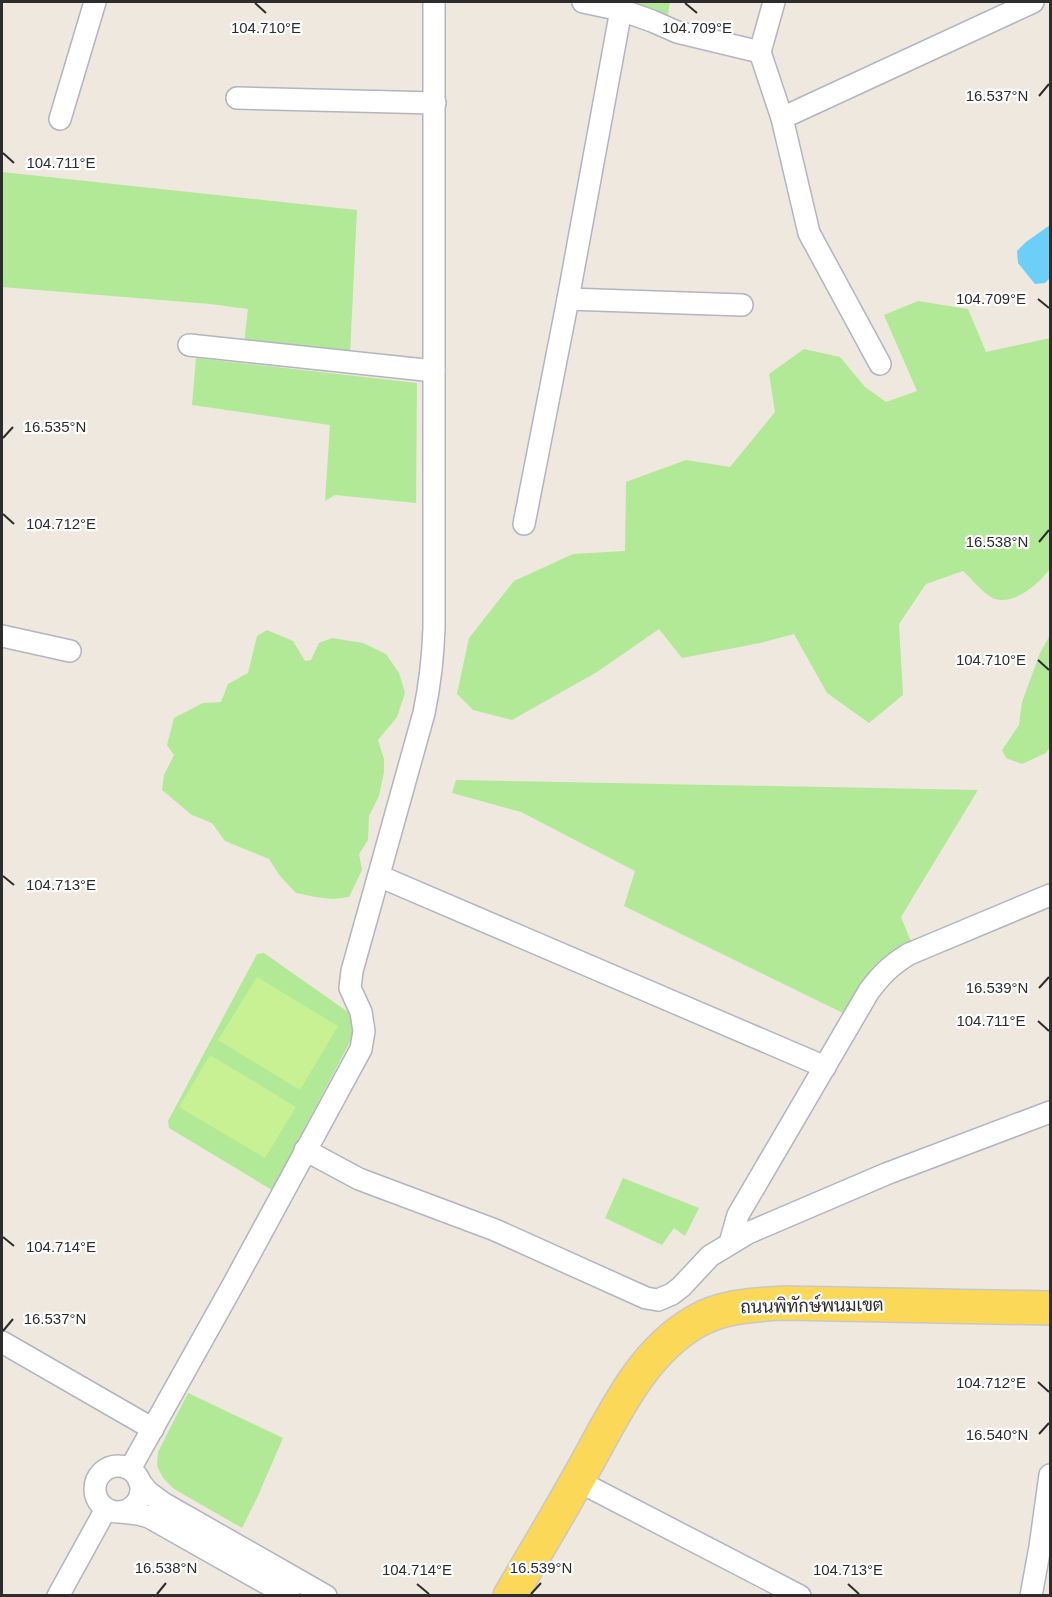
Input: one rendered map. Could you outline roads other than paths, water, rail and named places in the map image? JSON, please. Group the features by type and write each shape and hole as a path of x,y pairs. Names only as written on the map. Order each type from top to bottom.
{"main road":[{"name":"ถนนพิทักษ์พนมเขต","path":"510,1596 632,1384 652,1356 674,1335 697,1320 719,1311 746,1305 783,1303 1050,1308"}],"street":[{"path":"60,119 95,2"},
{"path":"58,1596 114,1511 129,1509 139,1497 141,1489 135,1475 153,1429 361,1048 364,1031 361,1012 350,988 352,970 423,713 433,657 434,2"},
{"path":"583,2 621,10 677,32 760,52"},
{"path":"774,2 760,52 782,118 809,233 879,364"},
{"path":"782,118 1033,2"},
{"path":"524,524 621,10"},
{"path":"237,98 435,102"},
{"path":"568,299 742,305"},
{"path":"189,345 434,371"},
{"path":"2,636 70,651"},
{"path":"379,876 825,1067"},
{"path":"730,1243 738,1215 869,991 892,964 909,954 1050,895"},
{"path":"305,1150 359,1179 495,1230 652,1300 666,1298 672,1294 710,1256 748,1233 886,1174 1050,1112"},
{"path":"2,1342 153,1429"},
{"path":"289,1596 149,1517 114,1511 100,1504 95,1491 98,1478 109,1468 116,1466 135,1475 148,1492 163,1503 326,1596"},
{"path":"1031,1596 1050,1475"},
{"path":"578,1480 800,1596"}],"water":[{"path":"1050,225 1050,278 1045,283 1035,284 1018,263 1017,251"}]}
